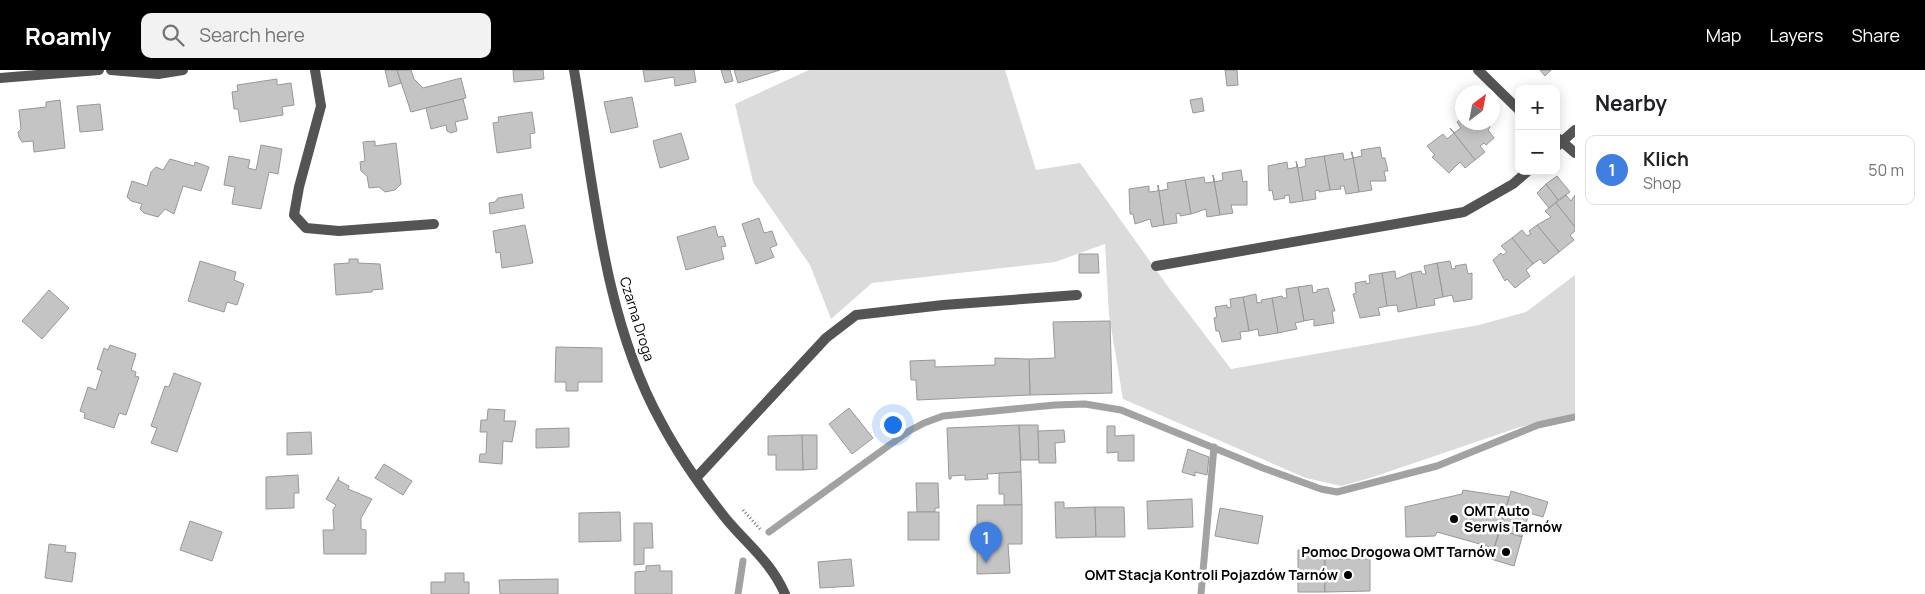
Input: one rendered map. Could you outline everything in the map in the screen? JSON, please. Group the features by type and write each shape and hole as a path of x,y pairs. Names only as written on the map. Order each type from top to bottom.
{"street":[{"path":"0,78 98,70"},
{"path":"112,70 158,74 182,70"},
{"path":"315,70 321,106 294,215 306,228 338,231 434,224"},
{"name":"Czarna Droga","path":"574,70 607,270 629,350 660,422 696,478 727,519 776,574 785,594"},
{"path":"1478,70 1515,106"},
{"path":"1560,141 1575,130"},
{"path":"1560,143 1575,153"},
{"path":"1156,266 1464,212 1513,184 1523,175"},
{"path":"696,478 826,338 856,315 943,305 1077,296"}],"path":[{"path":"736,503 766,537"}],"shaded area":[{"path":"809,70 1005,70 1036,170 1080,163 1169,288 1231,369 1479,325 1526,312 1575,275 1575,415 1520,427 1341,486 1306,478 1123,399 1109,315 1105,244 1055,262 872,283 831,319 810,265 753,182 735,104"}],"building":[{"path":"385,70 397,70 401,83 389,87"},
{"path":"397,70 411,70 414,79 423,88 461,78 466,98 411,112"},
{"path":"513,70 543,70 544,79 514,82"},
{"path":"643,70 694,70 696,82 675,86 674,77 645,82"},
{"path":"721,70 730,70 733,81 725,83"},
{"path":"734,70 780,70 738,83"},
{"path":"1225,70 1237,70 1238,85 1227,86"},
{"path":"1540,70 1551,70 1545,76"},
{"path":"277,79 277,85 291,83 294,105 282,107 283,115 240,122 238,109 234,109 232,92 238,91 237,85"},
{"path":"632,97 638,127 611,133 604,102"},
{"path":"1202,98 1204,111 1193,113 1190,100"},
{"path":"463,99 468,119 455,122 457,131 451,133 447,131 446,125 431,129 426,108"},
{"path":"60,100 65,148 34,152 33,141 22,142 19,137 18,132 21,129 19,110 46,107 46,102"},
{"path":"100,104 103,130 80,132 77,106"},
{"path":"532,112 535,133 530,134 531,148 497,153 493,123 499,122 498,117"},
{"path":"1450,128 1454,133 1458,130 1488,130 1494,138 1486,145 1484,143 1480,146 1485,152 1475,160"},
{"path":"681,133 689,159 660,168 653,141"},
{"path":"1454,133 1475,160 1465,168 1460,162 1449,173 1432,157 1435,155 1427,146 1443,134 1447,139"},
{"path":"375,141 375,146 396,143 401,184 395,190 385,192 379,187 369,188 367,176 361,171 360,162 365,161 363,142"},
{"path":"261,145 282,149 278,174 269,172 261,209 232,204 235,187 224,185 229,156 250,160 248,168 256,170"},
{"path":"1380,147 1382,158 1385,158 1388,171 1384,171 1386,181 1370,181 1372,190 1359,192 1353,158 1362,156 1361,150"},
{"path":"1352,152 1359,192 1346,194 1344,186 1340,186 1341,189 1330,190 1324,156 1343,153 1344,160 1353,158"},
{"path":"1324,156 1330,190 1315,191 1316,199 1303,201 1296,161 1298,168 1306,166 1305,159"},
{"path":"170,159 194,166 195,162 209,167 201,191 183,186 174,214 165,209 158,217 144,213 140,209 142,204 131,201 127,197 132,181 147,186 151,172 156,167 163,170"},
{"path":"1287,162 1288,169 1297,167 1297,164 1303,201 1290,203 1289,195 1284,196 1285,198 1274,200 1272,190 1269,191 1268,166"},
{"path":"1241,170 1243,182 1247,181 1247,205 1231,205 1233,213 1220,215 1213,175 1215,182 1223,180 1222,173"},
{"path":"1213,175 1220,215 1207,217 1206,209 1191,214 1185,180 1204,177 1205,183 1214,182"},
{"path":"1557,176 1570,192 1558,200 1546,184"},
{"path":"1185,180 1191,214 1180,216 1180,213 1176,214 1177,223 1164,225 1158,185 1159,191 1168,189 1167,183"},
{"path":"1546,184 1558,200 1549,208 1537,193"},
{"path":"1158,185 1164,225 1152,227 1150,219 1135,224 1133,214 1130,214 1129,189 1149,186 1149,192 1158,191"},
{"path":"522,194 524,208 490,214 489,203 495,202 498,198"},
{"path":"1566,195 1571,201 1575,195 1575,227 1556,203"},
{"path":"1556,203 1575,227 1575,231 1570,235 1574,240 1559,252 1537,225 1551,217 1545,211"},
{"path":"759,218 764,233 772,231 777,245 770,248 774,257 756,264 742,224"},
{"path":"525,225 533,263 502,268 500,252 496,253 493,231"},
{"path":"1537,225 1559,252 1544,264 1540,259 1533,264 1512,238 1522,230 1527,236 1531,234 1529,231"},
{"path":"715,226 718,237 723,236 726,246 721,247 724,259 686,270 677,237"},
{"path":"1512,238 1533,264 1526,270 1530,276 1515,288 1507,279 1505,281 1493,260 1501,253 1503,255 1507,252 1501,246"},
{"path":"1079,254 1098,254 1099,273 1079,273"},
{"path":"349,259 358,259 358,263 380,264 383,289 372,290 372,292 336,295 334,264 349,263"},
{"path":"200,261 236,272 234,280 244,284 237,305 227,302 224,312 188,301"},
{"path":"1450,261 1452,269 1456,268 1455,266 1466,264 1468,274 1472,273 1472,299 1454,302 1452,295 1443,297 1437,263"},
{"path":"1437,263 1443,297 1434,299 1435,305 1417,308 1411,273 1421,271 1422,274 1426,274 1424,266"},
{"path":"1395,271 1396,279 1411,273 1417,308 1398,312 1397,305 1387,306 1382,273"},
{"path":"1382,273 1387,306 1378,308 1380,315 1360,318 1353,294 1356,293 1355,283 1366,281 1366,284 1370,283 1369,275"},
{"path":"1312,285 1313,293 1317,292 1317,290 1328,288 1335,311 1332,311 1334,323 1314,326 1314,319 1304,321 1298,287"},
{"path":"1298,287 1304,321 1295,323 1297,329 1278,333 1272,298 1282,296 1287,298 1286,289"},
{"path":"49,290 69,308 42,339 22,321"},
{"path":"1256,294 1257,303 1262,302 1261,300 1272,298 1278,333 1259,336 1258,329 1249,331 1243,297"},
{"path":"1243,297 1249,331 1240,332 1241,339 1222,342 1219,331 1216,331 1214,318 1217,317 1215,307 1227,305 1227,308 1231,307 1230,299"},
{"path":"1110,321 1112,393 1030,395 1029,359 1055,358 1053,322"},
{"path":"110,345 136,354 131,370 136,372 135,376 139,377 126,415 119,413 114,428 84,418 85,413 80,411 88,387 96,390 102,371 97,369 104,348 108,350"},
{"path":"556,347 602,348 602,382 578,382 578,391 566,391 566,382 555,382"},
{"path":"995,358 1029,359 1030,395 917,400 916,380 911,380 910,361 935,360 935,367 995,365"},
{"path":"174,373 201,383 177,452 151,443 157,428 151,426 165,386 169,387"},
{"path":"849,408 873,438 852,454 829,424"},
{"path":"488,409 505,410 504,421 516,421 512,442 503,441 502,464 479,462 480,454 486,454 487,432 480,432 481,420 487,420"},
{"path":"1019,425 1021,472 987,474 988,479 965,480 965,475 951,476 951,479 949,479 947,428"},
{"path":"1019,425 1038,425 1039,460 1021,460"},
{"path":"1107,426 1115,426 1115,436 1134,435 1134,461 1118,461 1118,452 1107,453"},
{"path":"569,428 569,447 536,448 536,429"},
{"path":"1064,430 1065,442 1055,443 1056,463 1039,463 1038,431"},
{"path":"311,432 312,454 287,455 287,433"},
{"path":"802,435 817,435 817,469 803,470"},
{"path":"802,435 803,470 776,470 776,455 768,455 768,436"},
{"path":"1188,449 1209,457 1207,475 1195,472 1195,476 1182,472"},
{"path":"384,464 412,481 403,495 375,478"},
{"path":"1021,472 1022,505 1004,505 1004,494 999,494 999,473"},
{"path":"298,475 299,493 294,493 294,508 266,509 266,477"},
{"path":"339,477 338,480 349,486 348,489 372,499 361,518 361,529 366,530 366,554 324,554 323,530 334,530 333,510 336,505 326,499"},
{"path":"916,483 938,483 939,508 935,508 935,512 917,512"},
{"name":"OMT Auto Serwis Tarnów","path":"1463,490 1509,497 1494,548 1437,532 1435,536 1406,537 1405,507 1462,494"},
{"path":"1511,491 1548,502 1543,517 1529,513 1522,537 1500,530"},
{"path":"1192,499 1193,527 1148,529 1147,501"},
{"path":"1055,502 1064,502 1064,508 1095,507 1096,537 1056,538"},
{"path":"977,505 1022,505 1022,544 1008,544 1010,573 977,574"},
{"path":"1095,507 1124,507 1125,537 1096,537"},
{"path":"1220,508 1263,516 1258,544 1215,536"},
{"path":"620,512 621,541 579,542 579,513"},
{"path":"908,512 939,512 939,540 908,540"},
{"path":"190,521 222,532 212,561 180,550"},
{"path":"634,523 652,523 653,548 644,548 644,564 634,565"},
{"name":"Pomoc Drogowa OMT Tarnów","path":"1500,530 1522,537 1514,566 1491,559"},
{"path":"49,544 66,546 65,552 76,553 72,582 45,578"},
{"path":"1298,550 1317,550 1317,559 1325,559 1325,592 1298,592"},
{"path":"851,559 854,586 820,588 818,562"},
{"name":"OMT Stacja Kontroli Pojazdów Tarnów","path":"1325,559 1370,559 1370,591 1325,592"},
{"path":"660,565 660,571 672,571 672,594 635,594 635,572 646,571 646,566"},
{"path":"445,573 464,573 464,582 469,582 469,594 431,594 431,582 445,582"},
{"path":"558,579 558,594 500,594 499,580"}],"waterway":[{"path":"769,532 909,431 943,416 1055,405 1085,404 1121,410 1263,468 1321,489 1337,492 1437,466 1538,425 1575,417"},
{"path":"1201,594 1214,447"},
{"path":"738,594 743,561"}],"place":[{"name":"OMT Auto Serwis Tarnów","path":"1454,519"},
{"name":"Pomoc Drogowa OMT Tarnów","path":"1506,552"},
{"name":"Klich","path":"986,563"},
{"name":"OMT Stacja Kontroli Pojazdów Tarnów","path":"1348,575"}]}
